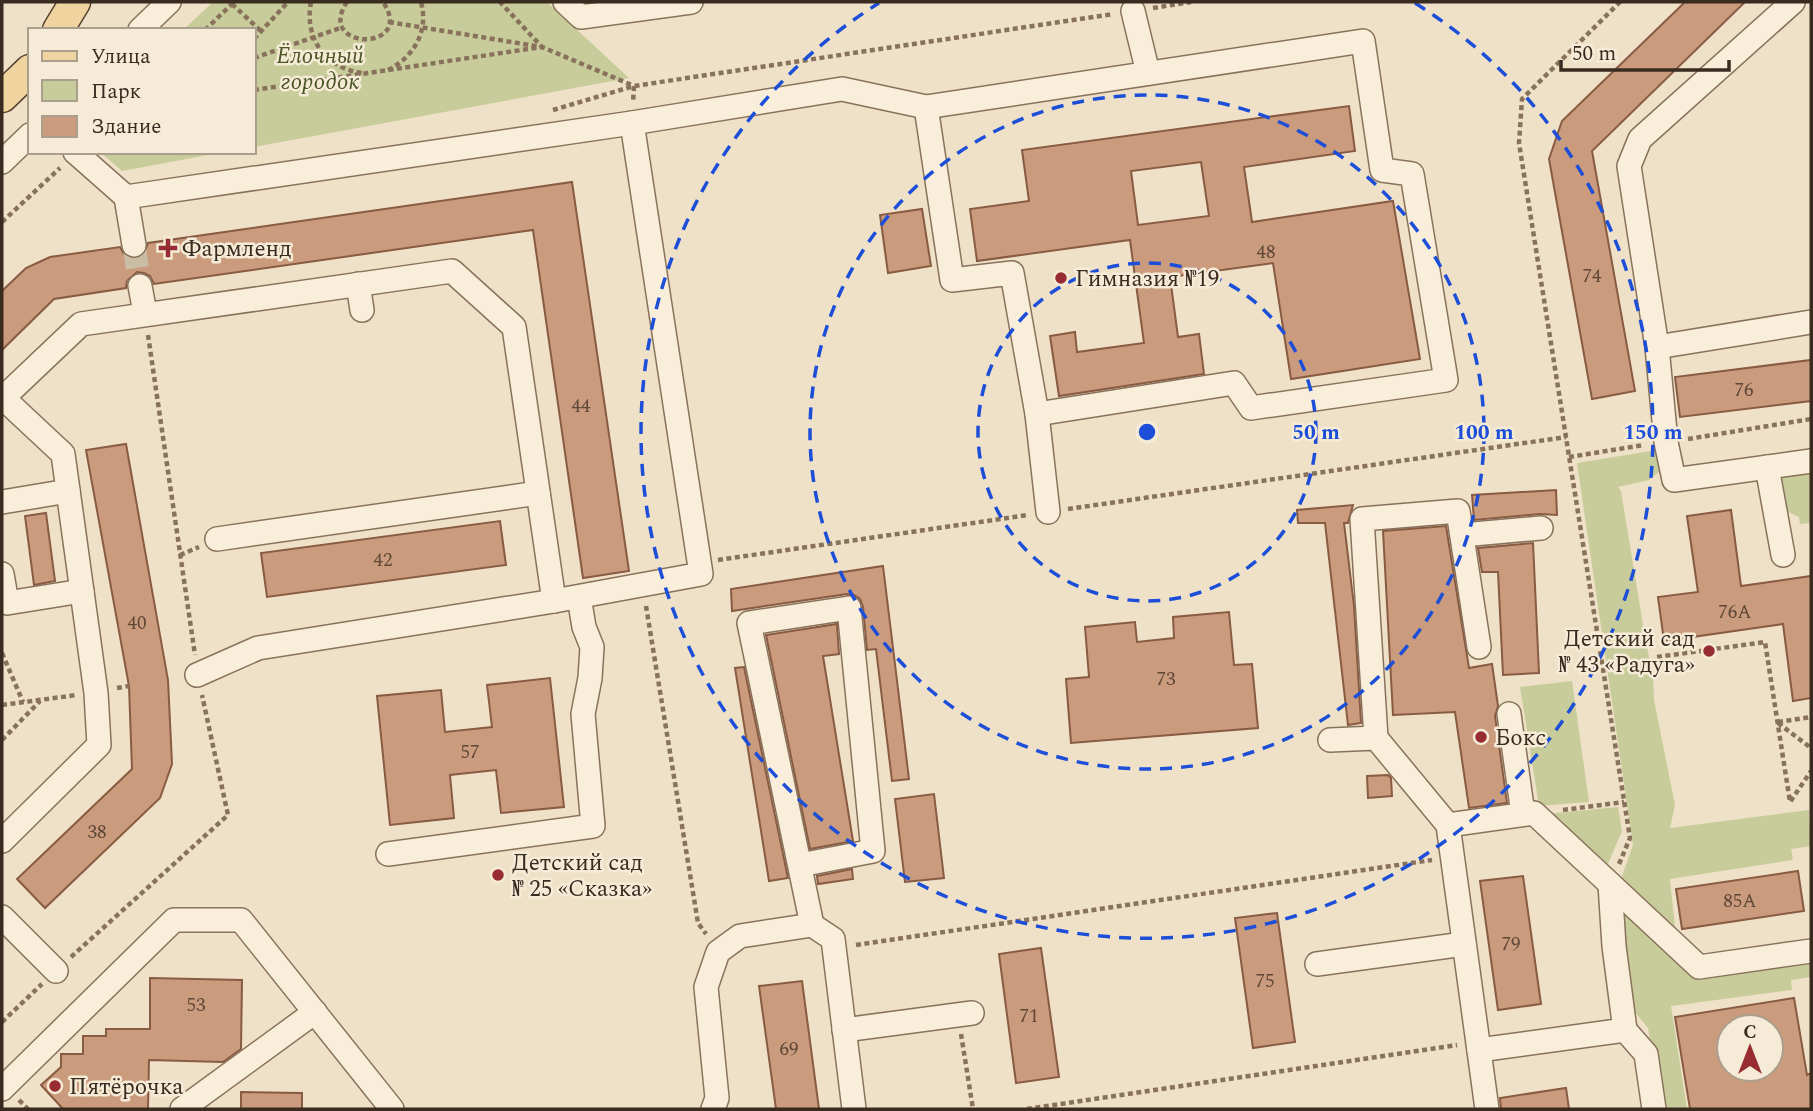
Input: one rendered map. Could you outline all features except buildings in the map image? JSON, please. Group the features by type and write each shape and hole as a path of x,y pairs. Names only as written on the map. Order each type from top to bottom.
{"main road":[{"path":"2,97 28,72"}],"lane":[{"path":"142,28 169,2"},
{"path":"565,2 581,17 691,2"},
{"path":"1793,2 1640,139 1629,166 1657,347 1666,442 1674,480 1811,461"},
{"path":"1133,11 1148,73"},
{"path":"126,197 632,123 842,89 926,107 1363,41 1382,170 1412,174 1446,380 1251,408 1234,383 1037,414"},
{"path":"926,107 952,280 1012,273 1037,414 1048,512"},
{"path":"197,675 258,648 579,597 701,574 632,123"},
{"path":"2,162 28,137"},
{"path":"77,154 126,197 134,245"},
{"path":"2,841 99,745 96,693 63,454 2,399 81,324 452,271 514,327 554,601"},
{"path":"359,284 362,310"},
{"path":"140,286 145,313"},
{"path":"1657,347 1811,323"},
{"path":"1768,467 1783,555"},
{"path":"2,502 68,491"},
{"path":"216,540 538,492"},
{"path":"1479,647 1458,510 1362,519 1376,738 1448,825 1488,1109"},
{"path":"1462,535 1541,528"},
{"path":"2,574 7,603 82,591"},
{"path":"388,854 593,826 583,714 590,678 592,647 584,627 579,597"},
{"path":"800,865 873,851 849,608 748,623 812,925 833,940 854,1109"},
{"path":"1509,714 1529,814 1610,884 1699,967 1811,951"},
{"path":"1330,740 1376,738"},
{"path":"1448,825 1529,814"},
{"path":"1610,884 1614,946 1625,1030 1646,1054 1654,1109"},
{"path":"2,917 56,971"},
{"path":"2,1090 174,920 241,920 392,1109"},
{"path":"713,1109 717,1098 706,987 718,952 740,936 812,925"},
{"path":"1317,964 1464,944"},
{"path":"182,1109 315,1012"},
{"path":"844,1030 965,1014"},
{"path":"1479,1046 1625,1030"}],"path":[{"path":"256,37 288,2"},
{"path":"311,2 309,14 313,37 324,55 342,68 353,72 375,73 405,59 418,41 422,27 421,2"},
{"path":"347,2 342,13 344,27 349,35 357,40 370,41 382,34 389,22 383,2"},
{"path":"500,2 542,47"},
{"path":"542,111 634,86 1191,2"},
{"path":"1610,884 1630,838 1519,143 1522,99 1620,2"},
{"path":"207,28 233,3 261,31"},
{"path":"389,22 542,47 634,86"},
{"path":"256,57 344,27"},
{"path":"256,90 542,47"},
{"path":"2,222 75,154"},
{"path":"2,1022 228,815 197,675 145,313"},
{"path":"700,563 1566,437"},
{"path":"643,585 698,923 718,952"},
{"path":"1657,657 1765,642 1790,802 1811,771"},
{"path":"2,653 23,702"},
{"path":"2,705 96,693"},
{"path":"2,740 41,700"},
{"path":"1778,722 1811,717"},
{"path":"1778,722 1811,748"},
{"path":"1529,814 1625,802"},
{"path":"834,948 1453,857"},
{"path":"965,1014 972,1109"},
{"path":"1027,1109 1479,1046"}],"green space":[{"name":"Ёлочный городок","path":"213,2 547,2 629,78 256,147 256,28 185,28"},
{"path":"102,154 213,154 122,171"},
{"path":"1657,450 1660,456 1659,472 1649,480 1618,487 1621,491 1653,677 1654,700 1675,805 1670,828 1809,810 1811,846 1791,849 1793,860 1670,879 1675,927 1620,882 1633,845 1577,463"},
{"path":"1811,466 1811,523 1800,524 1799,517 1784,510 1777,478"},
{"path":"1572,681 1589,802 1539,806 1520,687"},
{"path":"1618,807 1622,831 1605,871 1546,814"},
{"path":"1617,900 1684,970 1701,971 1811,955 1811,977 1791,980 1792,990 1671,1006 1687,1109 1660,1109 1648,1028 1630,1006"}],"tunnel":[{"path":"134,245 140,286"}],"place":[{"name":"Фармленд","path":"168,248"},
{"name":"Гимназия №19","path":"1061,278"},
{"name":"Детский сад № 43 «Радуга»","path":"1709,651"},
{"name":"Бокс","path":"1481,737"},
{"name":"Детский сад № 25 «Сказка»","path":"498,875"},
{"name":"Пятёрочка","path":"55,1086"}]}
